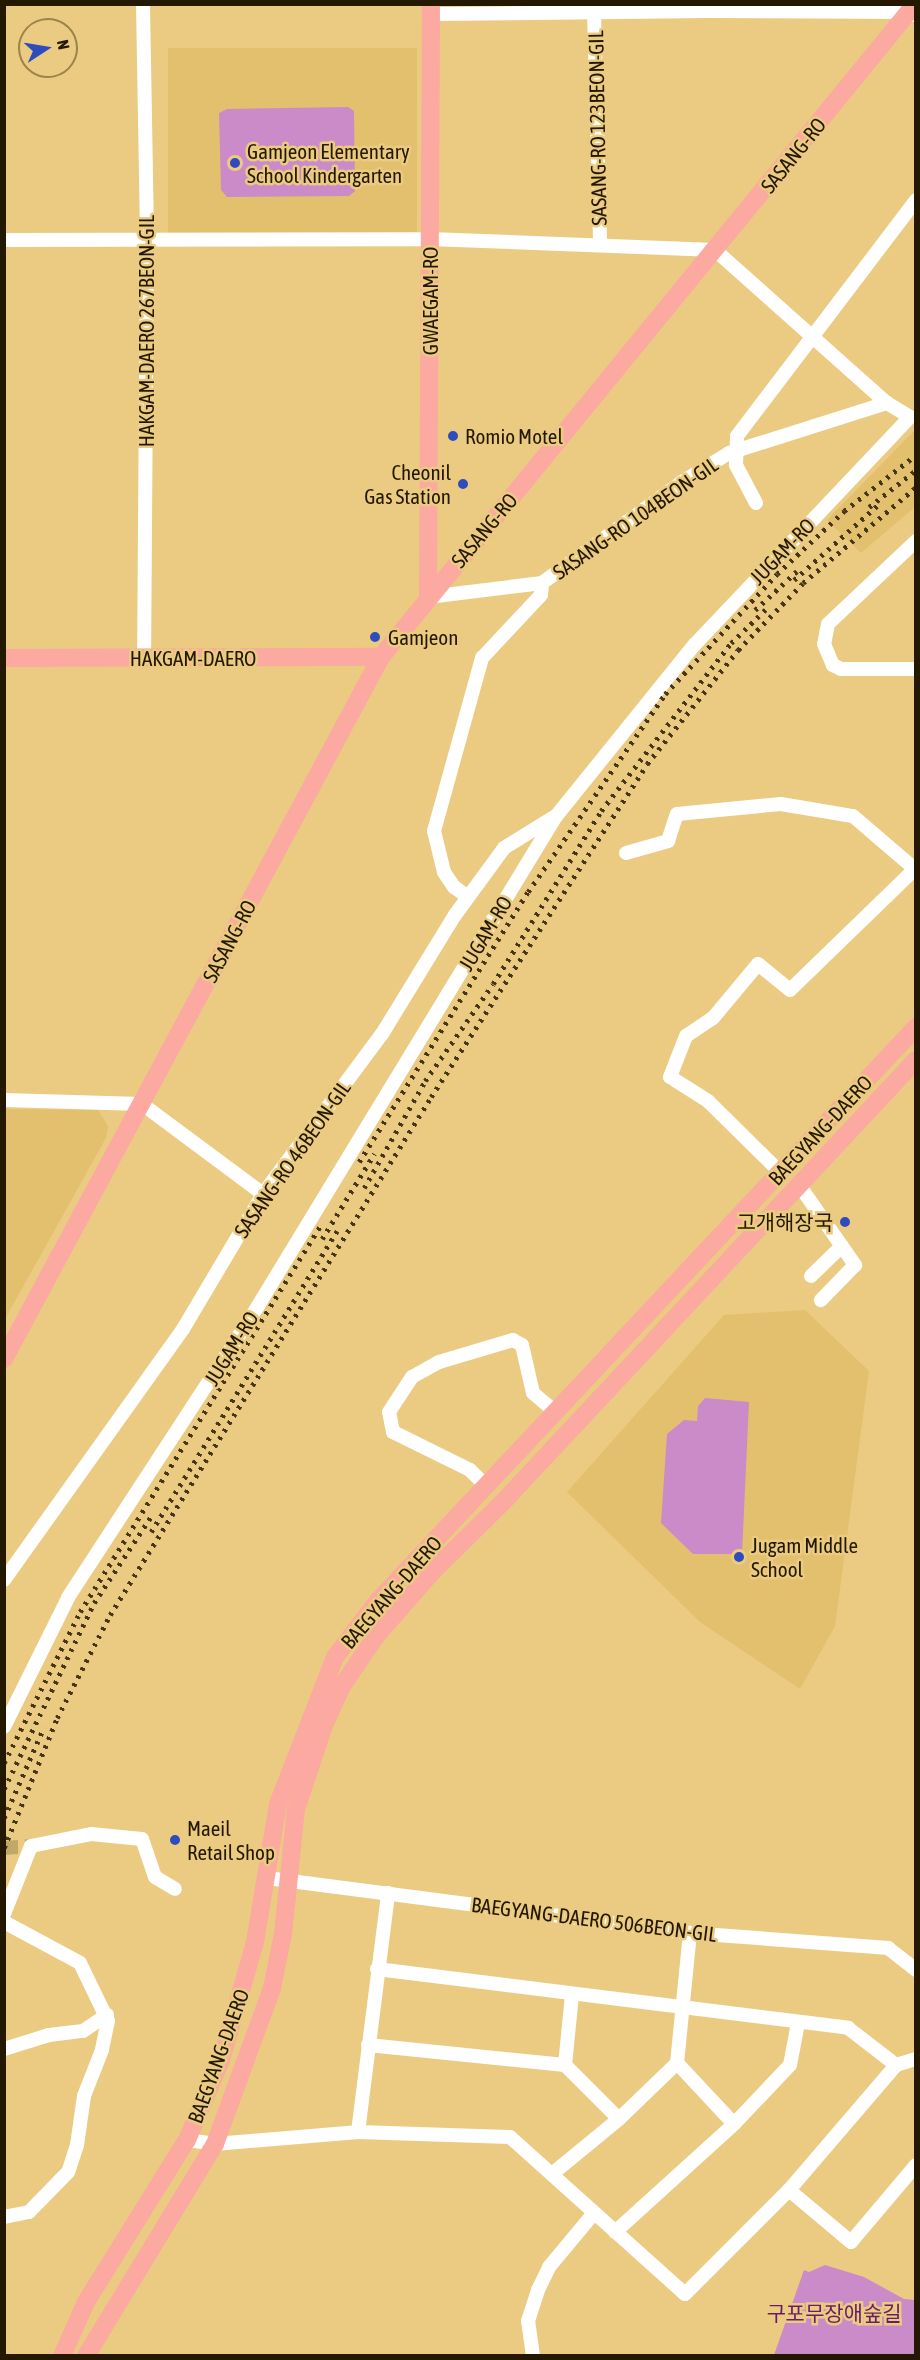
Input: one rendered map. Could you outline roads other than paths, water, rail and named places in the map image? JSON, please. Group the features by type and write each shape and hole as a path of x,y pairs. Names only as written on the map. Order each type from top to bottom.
{"main road":[{"name":"GWAEGAM-RO","path":"428,597 431,9"},
{"name":"SASANG-RO","path":"4,1359 381,657 428,597 913,11"},
{"name":"HAKGAM-DAERO","path":"4,658 381,657"},
{"name":"BAEGYANG-DAERO","path":"62,2355 86,2302 187,2140 221,2060 243,1993 267,1878 279,1804 335,1657 378,1601 781,1173 915,1026"},
{"name":"BAEGYANG-DAERO","path":"86,2355 215,2144 272,1988 289,1880 296,1809 311,1761 342,1686 376,1636 915,1060"}],"street":[{"name":"HAKGAM-DAERO 267BEON-GIL","path":"143,4 147,240 144,658"},
{"path":"431,9 594,11 708,8 913,11"},
{"name":"SASANG-RO 123BEON-GIL","path":"594,11 600,244"},
{"name":"SASANG-RO 104BEON-GIL","path":"756,503 736,465 735,450 745,421 915,200"},
{"name":"SASANG-RO 123BEON-GIL","path":"4,240 430,239 715,250"},
{"name":"JUGAM-RO","path":"4,1727 68,1598 258,1306 556,816 694,644 913,414 887,403 814,334 715,250"},
{"name":"SASANG-RO 104BEON-GIL","path":"428,597 542,583 682,482 735,450 887,403"},
{"path":"915,541 828,624 824,644 833,665 841,669 915,671"},
{"path":"468,897 454,887 444,872 434,831 482,658 541,595 542,583"},
{"path":"626,853 668,841 677,814 781,804 853,816 915,869 790,990 758,964 713,1018 686,1036 670,1077 708,1101 781,1173"},
{"name":"SASANG-RO 46BEON-GIL","path":"4,1580 183,1329 263,1194 382,1034 468,897 504,848 556,816"},
{"path":"4,1100 142,1104 263,1194"},
{"path":"799,1185 855,1264 820,1300"},
{"path":"811,1276 842,1246"},
{"path":"486,1486 470,1470 393,1432 389,1412 412,1377 439,1362 513,1340 522,1345 533,1393 556,1412"},
{"path":"4,1914 31,1846 92,1834 142,1839 155,1877 176,1888"},
{"name":"BAEGYANG-DAERO 506BEON-GIL","path":"267,1878 690,1933 888,1948 915,1970"},
{"path":"358,2132 388,1893"},
{"path":"4,1922 80,1963 107,2015 102,2050 84,2096 77,2145 68,2172 29,2212 4,2217"},
{"path":"552,2174 619,2119 677,2063 690,1933"},
{"path":"377,1969 848,2028 896,2065"},
{"path":"565,2065 572,1995"},
{"path":"4,2049 49,2035 82,2031 107,2015"},
{"path":"615,2232 734,2124 790,2065 798,2023"},
{"path":"368,2045 565,2065 619,2119"},
{"path":"187,2140 215,2144 358,2132 510,2137 685,2294 789,2190 896,2065 915,2059"},
{"path":"677,2063 734,2124"},
{"path":"789,2190 851,2242 915,2165"},
{"path":"533,2355 528,2321 538,2290 549,2267 594,2213"}],"tunnel":[{"path":"4,1848 31,1846"}],"railway":[{"path":"359,1162 528,892 665,694 777,574 844,511 916,455"},
{"path":"869,507 916,470"},
{"path":"4,1848 57,1718 110,1615 431,1097 647,764 738,650 803,583 916,487"},
{"path":"794,580 879,504"},
{"path":"755,610 797,571"},
{"path":"364,1188 425,1081 493,984 601,811 731,643 767,608"},
{"path":"322,1239 374,1154"},
{"path":"4,1763 80,1612 322,1223"},
{"path":"151,1532 337,1231"},
{"path":"4,1789 94,1603 152,1515"},
{"path":"4,1818 44,1727"}],"place":[{"name":"Gamjeon Elementary School Kindergarten","path":"235,163"},
{"name":"Romio Motel","path":"453,436"},
{"name":"Cheonil Gas Station","path":"463,484"},
{"name":"Gamjeon","path":"375,637"},
{"name":"고개해장국","path":"845,1222"},
{"name":"Jugam Middle School","path":"739,1557"},
{"name":"Maeil Retail Shop","path":"175,1840"}],"park label":[{"name":"구포무장애숲길","path":"834,2313"}]}
